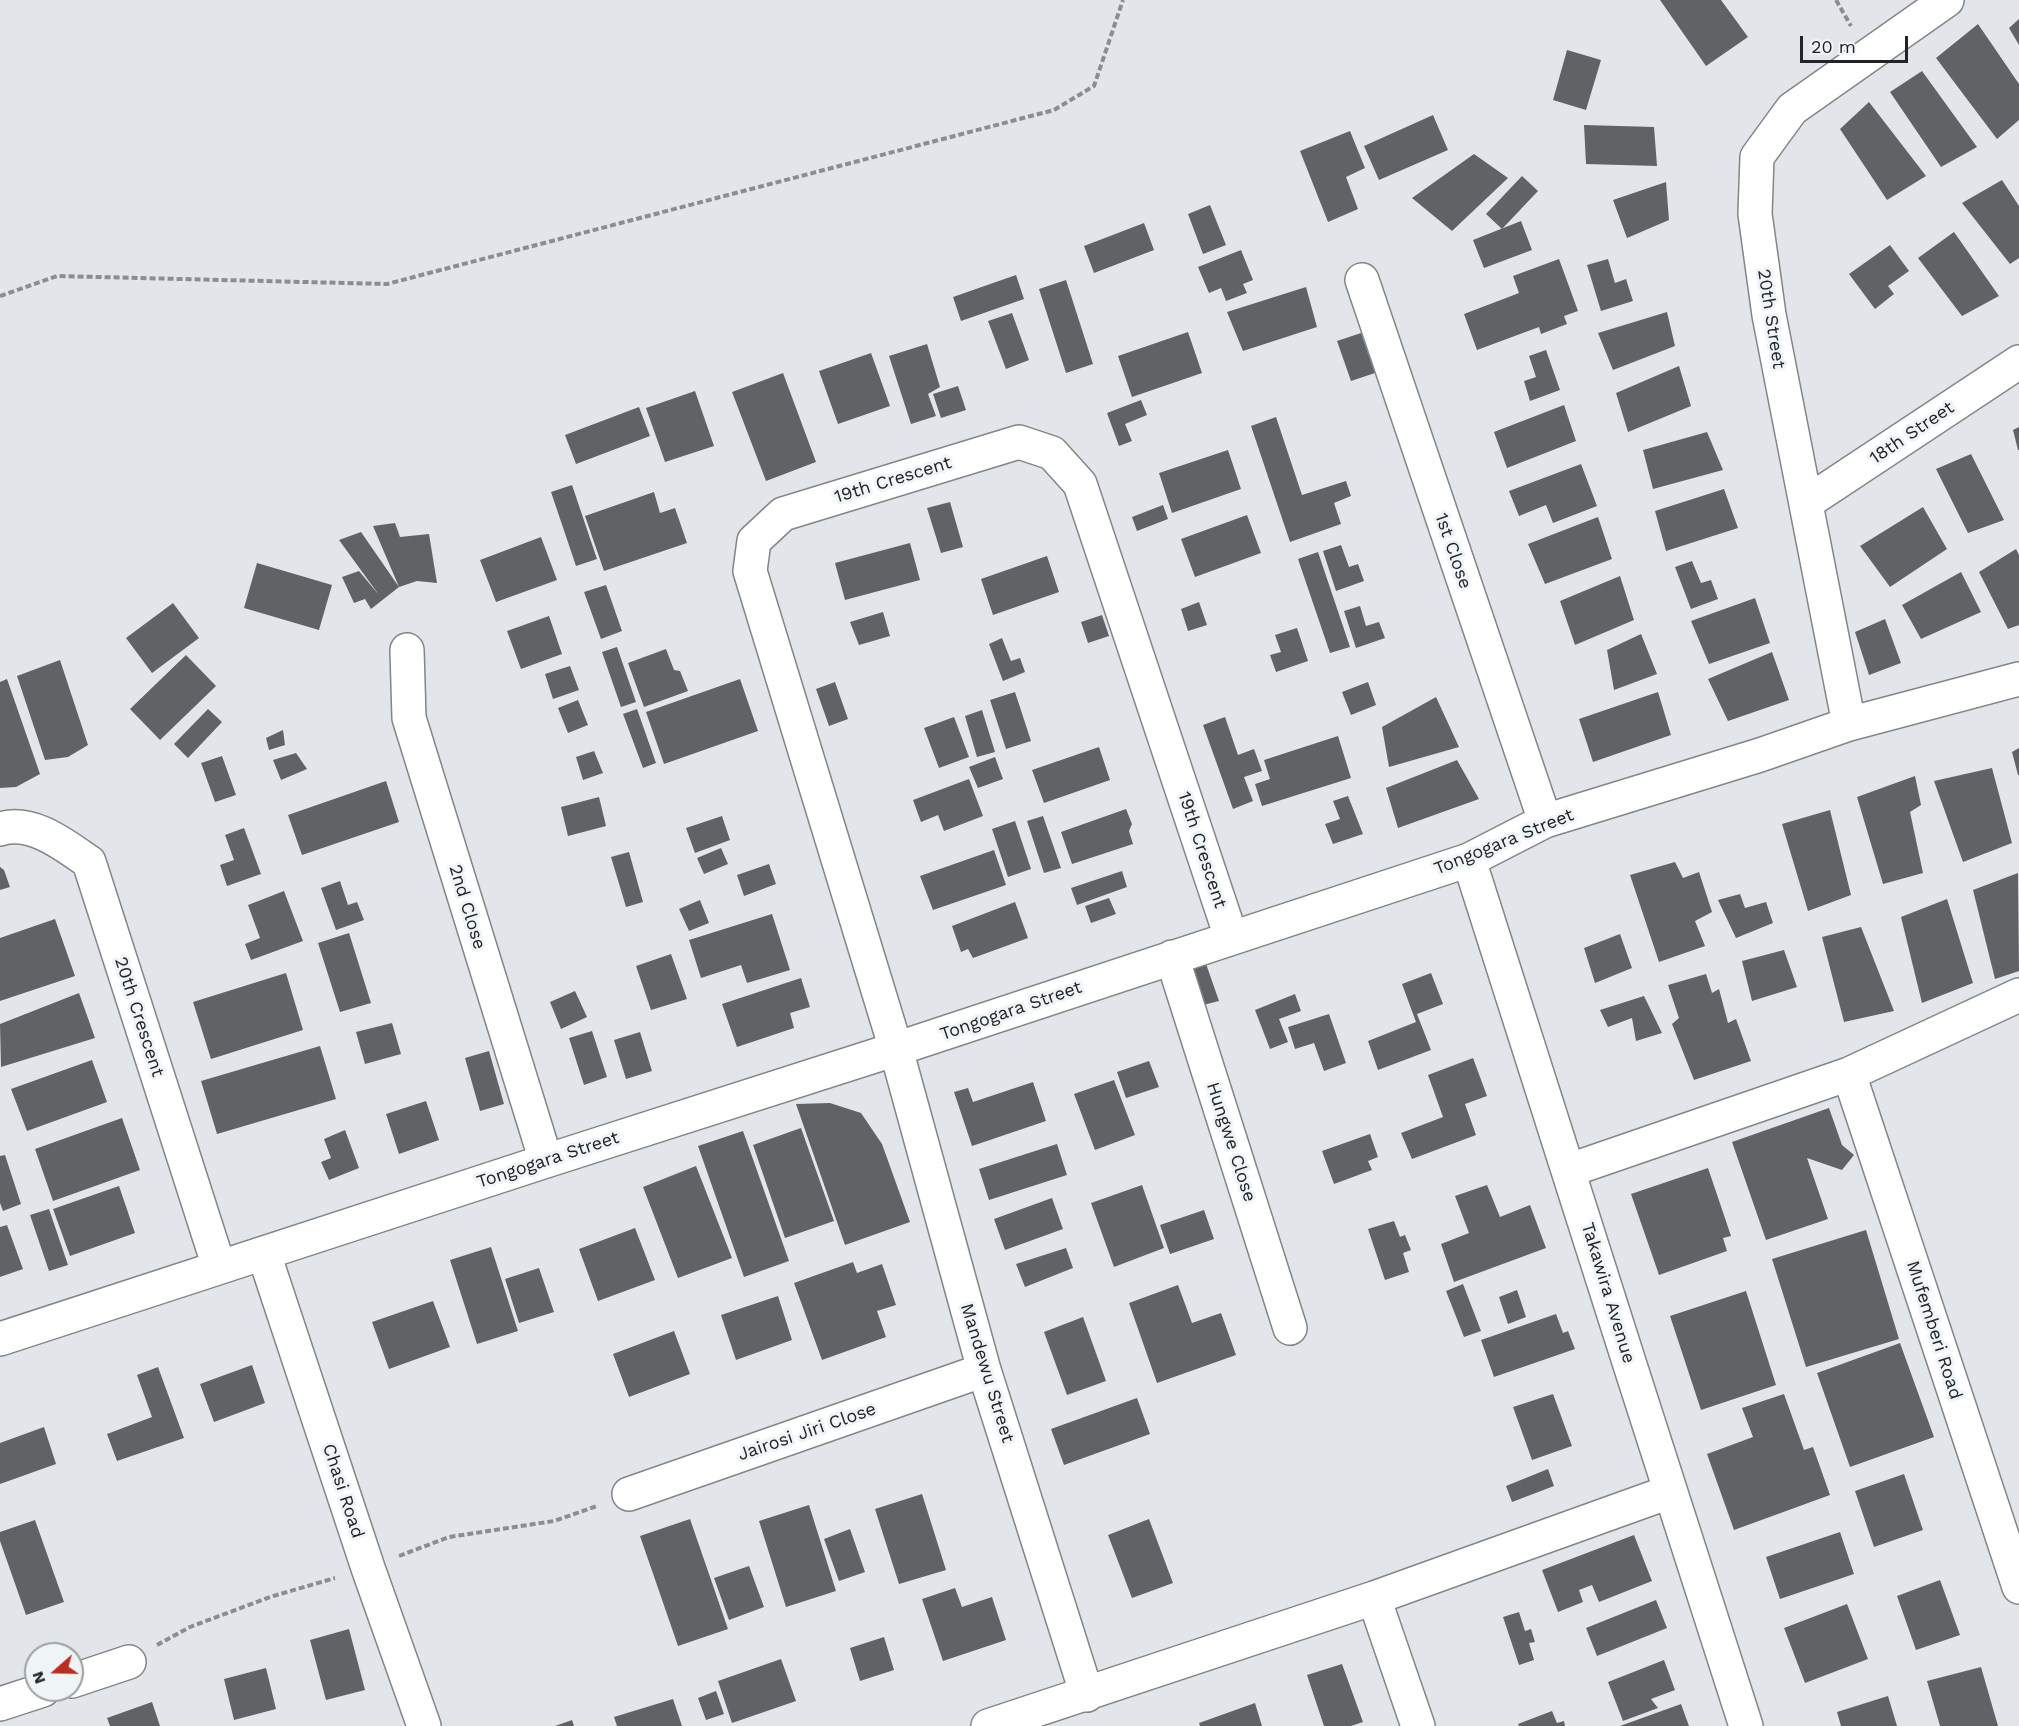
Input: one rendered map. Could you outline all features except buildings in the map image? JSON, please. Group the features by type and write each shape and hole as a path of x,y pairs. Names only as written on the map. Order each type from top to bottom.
{"street":[{"name":"20th Street","path":"1849,724 1769,315 1755,214 1757,157 1792,109 1947,0"},
{"name":"1st Close","path":"1362,280 1545,822"},
{"name":"18th Street","path":"1806,504 2019,362"},
{"name":"19th Crescent","path":"896,1049 750,571 754,541 783,513 1019,442 1052,453 1080,484 1231,937"},
{"name":"2nd Close","path":"407,650 409,718 546,1161"},
{"name":"Tongogara Street","path":"0,1339 896,1049 1468,860 1545,822 1760,755 1849,724 2019,679"},
{"name":"20th Crescent","path":"0,829 12,825 53,837 89,862 219,1267"},
{"name":"Takawira Avenue","path":"1468,860 1746,1726"},
{"name":"Hungwe Close","path":"1172,957 1290,1328"},
{"path":"1569,1170 1849,1074 2019,995"},
{"name":"Mandewu Street","path":"896,1049 984,1370 1087,1695"},
{"name":"Mufemberi Road","path":"1849,1074 2019,1587"},
{"name":"Chasi Road","path":"264,1254 368,1568 424,1726"},
{"name":"Jairosi Jiri Close","path":"629,1494 984,1370"},
{"path":"988,1726 1374,1598 1670,1492"},
{"path":"1374,1598 1418,1726"},
{"path":"84,1677 129,1662"},
{"path":"0,1704 24,1696"}],"path":[{"path":"0,296 57,276 387,284 1054,110 1094,86 1123,0"}]}
